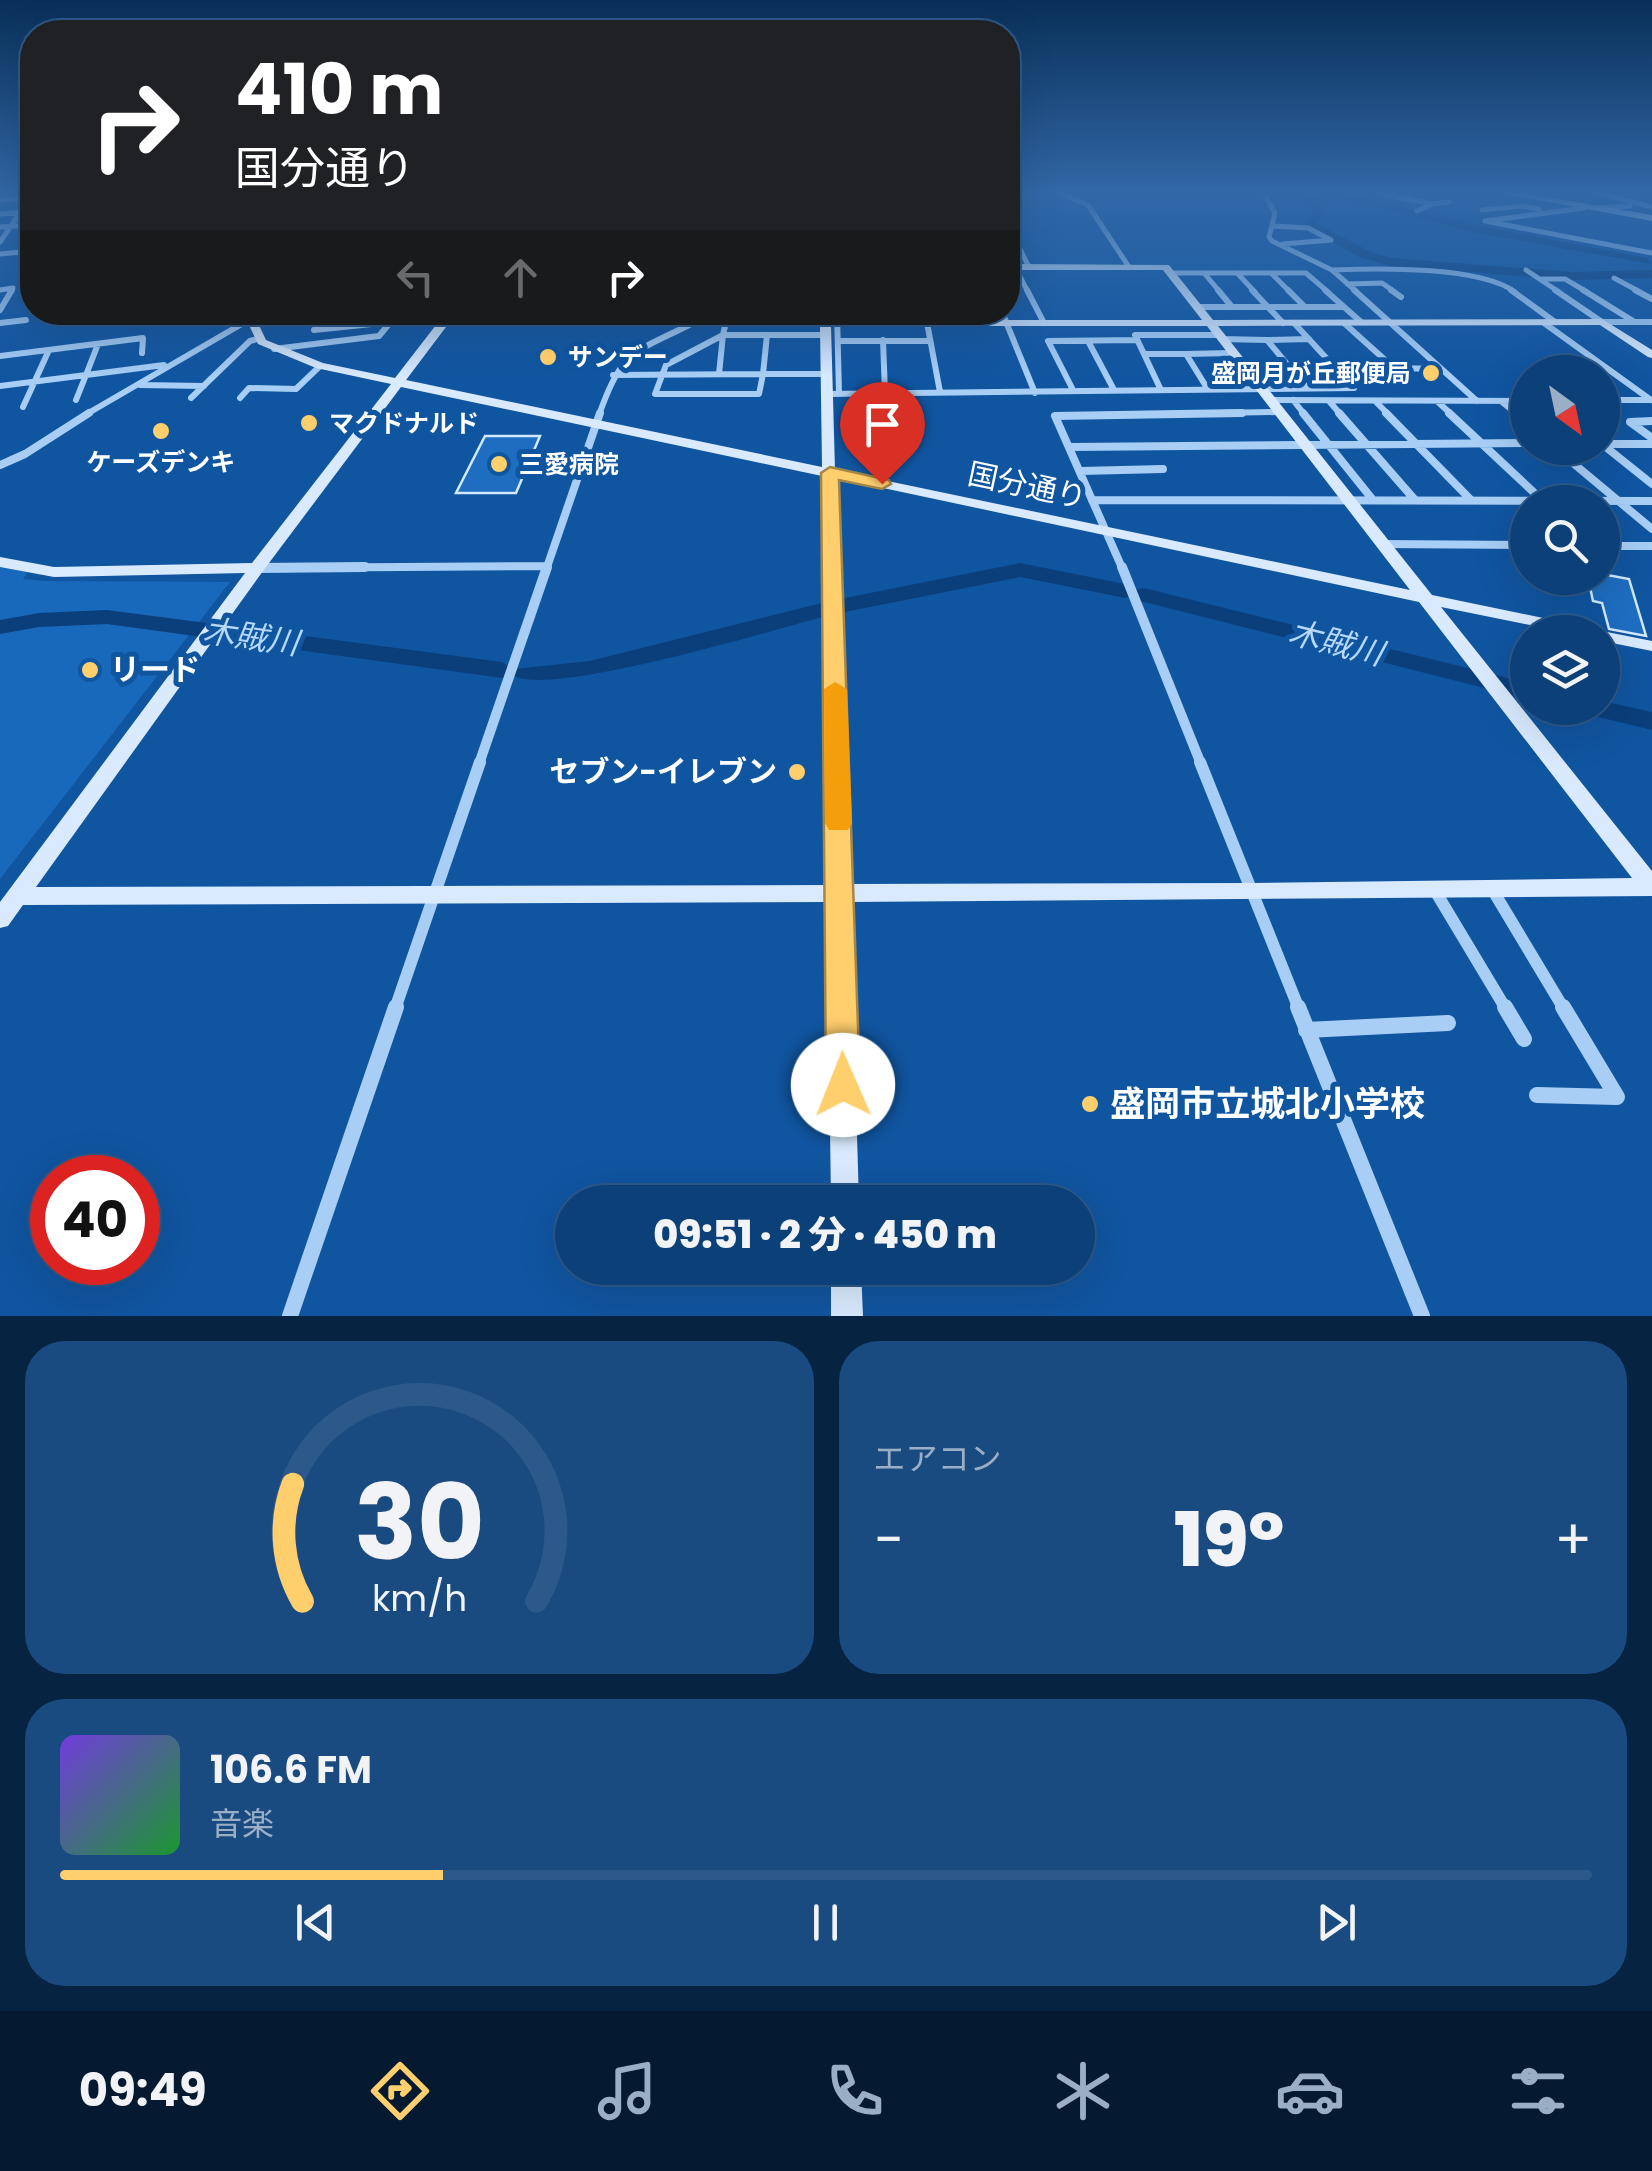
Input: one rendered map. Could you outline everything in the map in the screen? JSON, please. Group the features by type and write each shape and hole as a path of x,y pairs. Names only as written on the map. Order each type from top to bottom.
{"street":[{"path":"1023,254 1029,267"},
{"path":"1121,254 1129,267"},
{"path":"1301,254 1332,270 1478,401"},
{"path":"1020,267 1166,267 1652,886"},
{"path":"1332,270 1382,268 1498,280 1650,402"},
{"path":"1528,272 1652,355"},
{"path":"1169,273 1306,273 1361,322"},
{"path":"1204,273 1232,307"},
{"path":"833,394 1035,393 1072,388 1354,388 1309,339 1268,306 1237,273"},
{"path":"1272,273 1304,307"},
{"path":"1614,278 1652,299"},
{"path":"1539,279 1565,279 1634,322"},
{"path":"1020,281 1044,323"},
{"path":"1346,284 1382,283 1401,297"},
{"path":"0,290 13,288 0,310"},
{"path":"1196,307 1343,306"},
{"path":"1020,320 1652,322"},
{"path":"1344,322 1394,368 1440,369"},
{"path":"1128,323 1160,388"},
{"path":"0,465 240,325"},
{"path":"192,398 250,341 260,338 255,325"},
{"path":"312,325 319,344"},
{"path":"314,330 362,325"},
{"path":"274,349 379,336 388,325"},
{"path":"0,919 257,568 442,325"},
{"path":"290,1316 598,428 595,424 613,375 626,356 689,325"},
{"path":"725,325 666,365 655,394 759,394 767,335"},
{"path":"718,374 726,325"},
{"path":"730,325 767,335 831,325 883,340 930,340"},
{"path":"831,325 827,374 833,394"},
{"path":"831,325 830,473 845,1185"},
{"path":"927,325 940,392"},
{"path":"1007,325 1035,393"},
{"path":"0,356 144,338 142,354"},
{"name":"国分通り","path":"260,338 274,349 320,366 1510,616"},
{"path":"1072,388 1048,341 1309,339"},
{"path":"883,340 885,393"},
{"path":"1267,340 1307,388"},
{"path":"1088,341 1113,388"},
{"path":"76,400 98,344"},
{"path":"23,407 49,350"},
{"path":"1144,354 1232,353"},
{"path":"1186,354 1208,388"},
{"path":"0,386 170,364"},
{"path":"240,398 249,388 296,389 320,366"},
{"path":"613,375 827,374"},
{"path":"136,385 204,386"},
{"path":"1269,400 1510,401"},
{"path":"1294,400 1373,500"},
{"path":"1330,400 1415,500"},
{"path":"1375,401 1471,500"},
{"path":"1438,401 1527,485"},
{"path":"1500,401 1510,409"},
{"path":"1620,401 1650,402"},
{"path":"1279,412 1055,416 1107,531 1422,1316"},
{"path":"1652,421 1630,422 1652,441"},
{"path":"1620,443 1652,441"},
{"path":"1070,447 1510,443"},
{"path":"1620,458 1652,484"},
{"path":"1575,465 1599,485"},
{"path":"1080,471 1163,469"},
{"path":"1092,500 1510,500"},
{"path":"1620,501 1652,501"},
{"path":"1620,503 1652,529"},
{"path":"1382,544 1510,545"},
{"path":"1620,546 1652,546"},
{"path":"0,562 54,572 548,566"},
{"path":"1620,640 1652,646"},
{"path":"17,896 840,890 1253,892 1652,886"},
{"path":"1491,888 1618,1097 1537,1095"},
{"path":"1434,889 1524,1039"},
{"path":"1306,1030 1448,1023"},
{"path":"846,1285 847,1316"}],"shaded area":[{"path":"0,567 28,572 23,579 46,581 230,582 0,879"}],"building":[{"name":"三愛病院","path":"485,436 540,436 516,493 456,493"},
{"path":"1620,577 1629,579 1646,636 1620,631 1620,615 1605,615 1602,603 1593,601 1592,595 1620,595"}],"waterway":[{"path":"1365,254 1390,262 1572,276 1652,274"},
{"path":"1608,254 1647,262"},
{"name":"木賊川","path":"845,605 1020,570 1125,591"},
{"name":"木賊川","path":"1144,595 1510,686"},
{"name":"木賊川","path":"524,673 590,669 822,610"},
{"name":"木賊川","path":"0,627 39,620 107,617 502,670"},
{"name":"木賊川","path":"1620,714 1652,721"}],"slow traffic":[{"path":"835,689 839,823"}],"place":[{"name":"サンデー","path":"548,357"},
{"name":"盛岡月が丘郵便局","path":"1431,373"},
{"name":"マクドナルド","path":"309,423"},
{"name":"ケーズデンキ","path":"161,431"},
{"name":"三愛病院","path":"499,464"},
{"name":"リード","path":"90,670"},
{"name":"セブン-イレブン","path":"797,772"},
{"name":"盛岡市立城北小学校","path":"1090,1104"}],"route":[{"path":"843,1085 830,473 882,484"}]}
